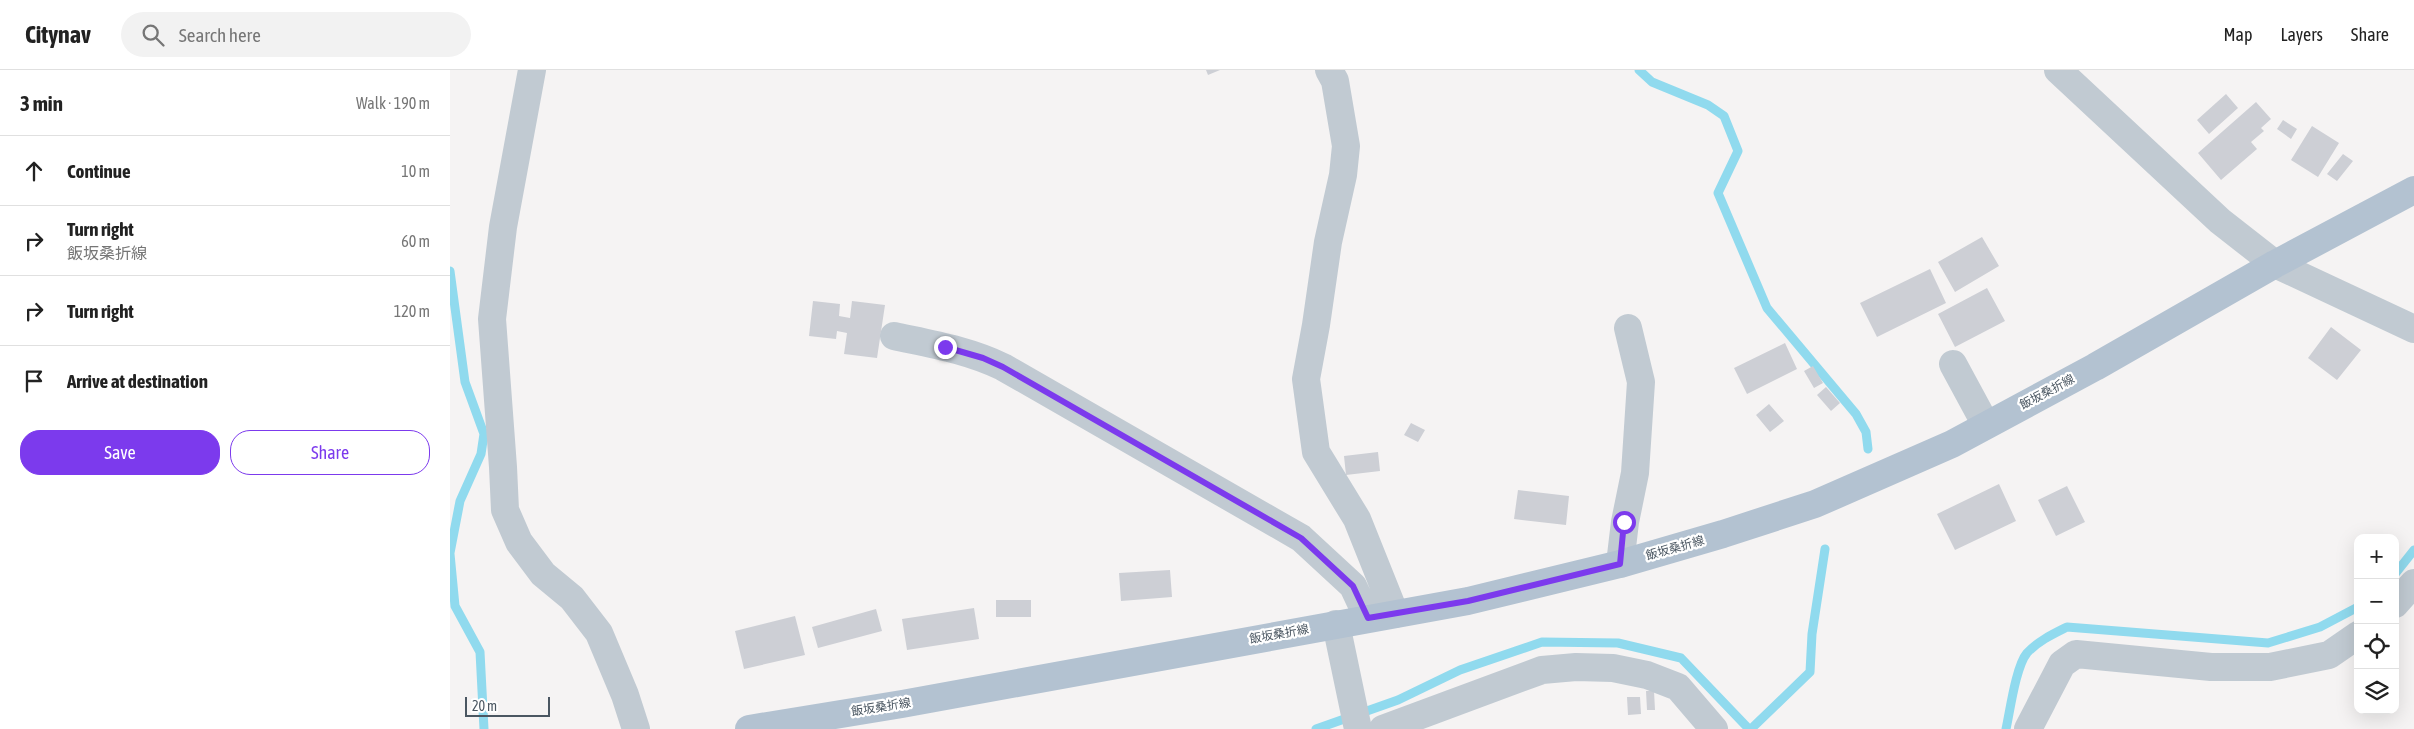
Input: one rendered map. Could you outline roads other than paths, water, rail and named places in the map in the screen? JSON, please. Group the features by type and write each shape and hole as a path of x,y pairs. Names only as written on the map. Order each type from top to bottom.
{"main road":[{"name":"飯坂桑折線","path":"749,729 902,704 1468,601 1620,564 1723,534 1815,504 1952,444 2095,367 2275,264 2414,190"}],"street":[{"path":"532,70 503,227 492,319 504,467 505,510 519,542 543,574 572,598 599,633 625,695 636,729"},
{"path":"1330,70 1335,81 1346,146 1343,175 1328,242 1306,380 1316,452 1357,519 1382,616"},
{"path":"2058,70 2220,221 2275,264 2414,329"},
{"path":"1620,564 1624,522 1635,473 1640,382 1628,328"},
{"path":"894,336 945,347 983,358 1003,367 1301,538 1382,616"},
{"path":"1953,364 1986,426"},
{"path":"2399,600 2414,583"},
{"path":"1336,624 1358,729"},
{"path":"2028,729 2062,664 2076,654 2211,667 2270,667 2329,655 2354,639"},
{"path":"1383,729 1542,670 1576,667 1613,668 1647,675 1678,687 1714,729"}],"waterway":[{"path":"1639,70 1652,82 1708,105 1724,116 1738,151 1718,193 1767,308 1856,414 1866,432 1868,449"},
{"path":"450,271 465,382 484,434 481,454 460,501 450,553"},
{"path":"1751,729 1810,672 1812,634 1825,549"},
{"path":"2399,569 2414,550"},
{"path":"450,554 455,606 480,652 484,729"},
{"path":"2006,729 2023,659 2036,645 2067,627 2268,643 2320,627 2354,609"},
{"path":"1316,729 1398,700 1460,670 1542,642 1618,643 1681,658 1749,729"}]}
